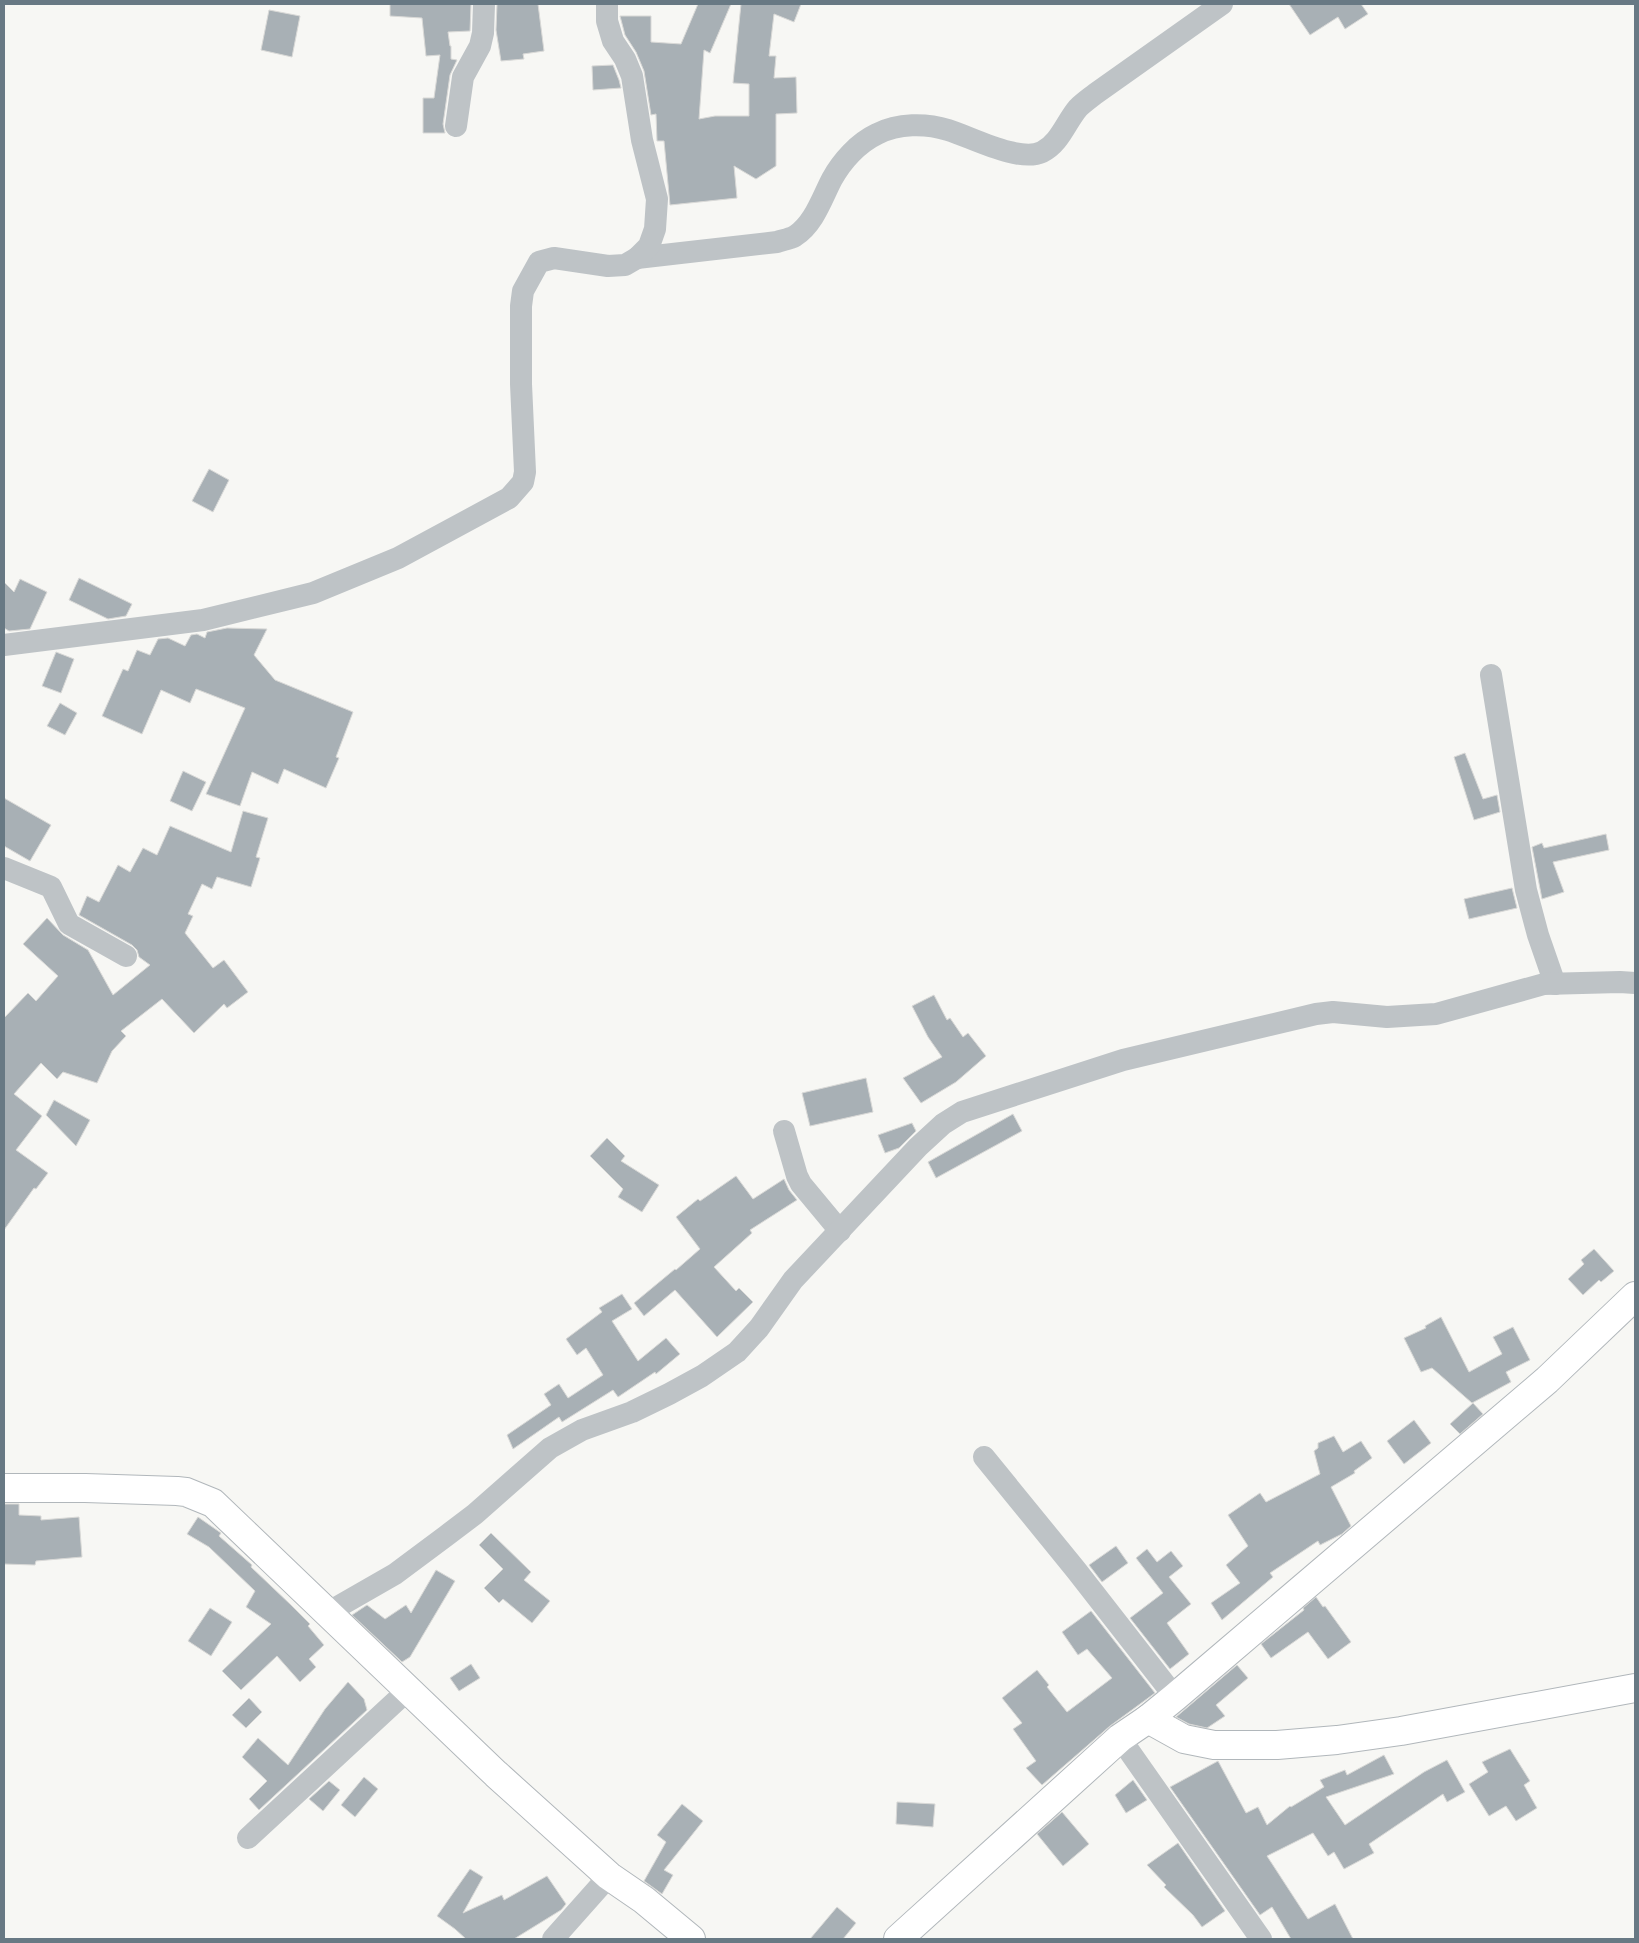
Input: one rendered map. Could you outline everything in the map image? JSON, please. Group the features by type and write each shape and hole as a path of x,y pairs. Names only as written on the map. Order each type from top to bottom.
{"street":[{"path":"456,126 463,77 480,46 484,33 484,4"},
{"path":"4,645 203,620 313,593 398,558 509,498 523,482 526,472 521,384 521,306 523,291 530,276 539,262 554,258 608,266 625,265 637,258 648,246 655,229 657,199 642,140 632,76 625,59 613,41 608,21 607,4"},
{"path":"637,258 777,242 794,237 805,228 833,177 852,151 877,134 902,126 929,126 946,129 1007,151 1028,156 1042,152 1054,143 1078,108 1222,4"},
{"path":"1491,676 1526,890 1538,935 1555,984"},
{"path":"4,868 51,887 68,924 126,956"},
{"path":"327,1613 395,1574 439,1542 550,1448 582,1430 632,1412 670,1394 702,1376 737,1352 759,1328 792,1280 840,1231 889,1176 943,1124 953,1117 970,1109 1123,1060 1316,1014 1333,1012 1387,1017 1436,1014 1531,987 1555,984 1635,983"},
{"path":"784,1131 801,1184 840,1231"},
{"path":"898,1939 1120,1738 1148,1719 1175,1697 1546,1380 1635,1296"},
{"path":"984,1457 1076,1570 1175,1697"},
{"path":"4,1488 177,1491 186,1492 214,1503 496,1774 609,1876 644,1900 690,1939"},
{"path":"1148,1719 1184,1740 1214,1745 1276,1745 1337,1740 1401,1731 1635,1688"},
{"path":"248,1838 408,1690"},
{"path":"1120,1738 1261,1939"},
{"path":"553,1939 609,1876"}],"building":[{"path":"390,4 471,4 470,31 448,32 451,59 457,60 450,75 443,124 445,133 423,133 423,98 434,98 440,55 426,56 422,18 390,16"},
{"path":"497,4 538,4 544,51 523,54 524,59 501,61 496,30"},
{"path":"698,4 731,4 710,53 704,50 699,119 715,116 749,116 749,84 733,83 741,4 801,4 794,22 774,14 769,56 776,56 774,78 796,77 797,113 776,114 776,166 756,179 734,166 737,198 670,205 664,141 657,141 656,114 651,115 644,71 636,52 625,35 620,16 651,16 651,42 681,44"},
{"path":"1289,4 1361,4 1368,14 1345,29 1338,17 1310,35"},
{"path":"269,10 300,16 292,57 261,50"},
{"path":"613,65 621,88 593,90 592,66"},
{"path":"209,469 229,480 213,512 192,501"},
{"path":"79,578 132,604 126,616 108,619 69,600"},
{"path":"20,579 47,592 30,629 9,631 4,628 4,582 14,592"},
{"path":"227,628 267,629 254,655 275,680 353,712 336,757 339,758 326,788 284,769 278,784 252,772 240,806 206,794 245,708 196,689 190,703 161,690 142,734 102,716 123,669 128,671 137,650 150,655 158,639 168,638 185,646 191,635 197,634 205,638 207,632"},
{"path":"56,652 74,659 61,693 42,686"},
{"path":"60,703 77,713 65,735 47,726"},
{"path":"1465,753 1483,799 1497,795 1500,812 1474,820 1454,757"},
{"path":"183,771 206,782 192,811 170,801"},
{"path":"4,798 51,825 30,861 4,846"},
{"path":"243,811 268,818 256,857 260,858 251,887 217,877 212,889 202,884 188,914 193,916 185,933 213,968 224,960 248,992 227,1008 224,1004 194,1033 162,999 121,1031 126,1036 112,1051 97,1083 63,1072 57,1079 41,1063 14,1094 42,1116 16,1150 48,1173 36,1189 34,1188 4,1230 4,1018 28,993 36,1001 58,976 23,944 47,918 63,935 88,950 113,995 150,965 139,957 137,950 132,945 79,915 87,896 99,902 118,865 130,872 143,848 157,855 170,826 231,852"},
{"path":"1606,834 1609,850 1553,862 1564,892 1542,899 1532,847 1542,843 1544,848"},
{"path":"1512,888 1517,908 1469,919 1464,899"},
{"path":"934,995 947,1020 950,1018 963,1037 968,1033 986,1056 956,1082 921,1103 903,1078 942,1057 928,1037 912,1006"},
{"path":"866,1078 873,1112 810,1126 802,1093"},
{"path":"54,1100 90,1120 76,1146 46,1115"},
{"path":"1013,1114 1022,1131 936,1178 928,1162"},
{"path":"912,1123 916,1131 899,1148 885,1153 878,1135"},
{"path":"607,1138 625,1156 621,1161 659,1185 642,1212 618,1197 623,1189 590,1156"},
{"path":"736,1176 753,1199 784,1179 789,1190 797,1200 750,1230 752,1233 714,1267 736,1291 739,1288 753,1302 717,1337 675,1290 644,1316 634,1303 700,1249 676,1217 698,1199 700,1201"},
{"path":"1594,1249 1614,1271 1601,1282 1599,1280 1583,1295 1568,1279 1584,1264 1581,1260"},
{"path":"622,1294 632,1309 612,1321 638,1361 666,1338 680,1354 656,1374 655,1372 618,1397 613,1390 562,1422 559,1417 513,1449 507,1435 551,1405 544,1394 559,1384 568,1398 603,1375 586,1348 577,1355 566,1339 602,1312 599,1308"},
{"path":"1441,1317 1469,1372 1502,1354 1493,1337 1513,1327 1530,1360 1506,1372 1511,1382 1472,1403 1432,1368 1421,1372 1404,1338 1426,1328 1425,1326"},
{"path":"1473,1403 1483,1414 1460,1434 1450,1424"},
{"path":"1414,1420 1431,1443 1404,1464 1387,1441"},
{"path":"1334,1436 1343,1452 1361,1441 1372,1458 1354,1471 1355,1473 1331,1487 1351,1526 1342,1534 1320,1545 1318,1541 1270,1573 1273,1577 1222,1620 1211,1603 1240,1583 1226,1565 1248,1546 1228,1515 1260,1493 1266,1502 1320,1474 1314,1451 1318,1448 1318,1443"},
{"path":"4,1504 19,1504 19,1515 41,1516 41,1520 79,1517 82,1557 36,1561 35,1565 4,1564"},
{"path":"198,1517 221,1533 219,1536 252,1565 251,1567 310,1624 308,1626 324,1645 309,1659 316,1667 300,1682 277,1656 241,1690 222,1671 271,1624 246,1607 255,1591 209,1547 187,1534"},
{"path":"491,1533 531,1572 524,1580 550,1601 532,1623 503,1599 499,1603 484,1588 503,1569 479,1545"},
{"path":"1116,1546 1128,1563 1102,1582 1089,1565"},
{"path":"1147,1549 1157,1562 1171,1551 1183,1566 1169,1577 1191,1604 1167,1623 1189,1654 1170,1669 1130,1618 1163,1593 1136,1558"},
{"path":"436,1570 455,1581 410,1657 402,1662 352,1615 367,1605 385,1619 406,1605 411,1613"},
{"path":"1316,1597 1323,1607 1325,1606 1351,1642 1328,1659 1308,1632 1271,1658 1261,1644 1304,1610 1303,1608"},
{"path":"210,1608 232,1622 211,1656 188,1641"},
{"path":"1091,1611 1155,1693 1110,1726 1042,1785 1026,1768 1036,1761 1013,1729 1022,1723 1002,1698 1037,1670 1049,1685 1047,1687 1067,1712 1112,1678 1087,1649 1078,1655 1062,1632"},
{"path":"471,1664 480,1678 459,1691 450,1678"},
{"path":"1237,1665 1248,1678 1216,1705 1225,1716 1207,1728 1189,1724 1176,1717"},
{"path":"348,1682 364,1699 367,1710 259,1810 249,1799 267,1781 242,1757 258,1738 288,1765 325,1709"},
{"path":"249,1698 262,1712 246,1728 232,1715"},
{"path":"1510,1749 1530,1781 1524,1785 1537,1808 1516,1821 1506,1806 1489,1816 1469,1784 1488,1772 1482,1762"},
{"path":"1384,1755 1394,1774 1326,1797 1345,1825 1424,1772 1447,1760 1465,1792 1447,1802 1443,1794 1369,1844 1374,1853 1344,1869 1334,1852 1328,1856 1313,1833 1267,1856 1308,1919 1335,1904 1353,1939 1291,1939 1272,1907 1260,1915 1170,1787 1218,1761 1246,1813 1258,1807 1267,1825 1290,1806 1324,1787 1320,1780 1345,1770 1347,1775"},
{"path":"364,1777 378,1789 355,1817 341,1805"},
{"path":"1133,1780 1147,1800 1126,1813 1115,1795"},
{"path":"329,1781 340,1790 323,1811 309,1799"},
{"path":"897,1802 935,1804 933,1827 896,1824"},
{"path":"682,1804 703,1821 664,1870 673,1875 662,1894 644,1881 666,1842 657,1835"},
{"path":"1062,1812 1089,1844 1063,1866 1037,1834"},
{"path":"1178,1843 1225,1911 1202,1927 1193,1915 1164,1887 1166,1885 1147,1865"},
{"path":"470,1869 483,1877 463,1913 502,1895 504,1900 547,1876 566,1904 561,1910 514,1939 466,1939 437,1916"},
{"path":"837,1907 856,1923 843,1939 810,1939"}]}
